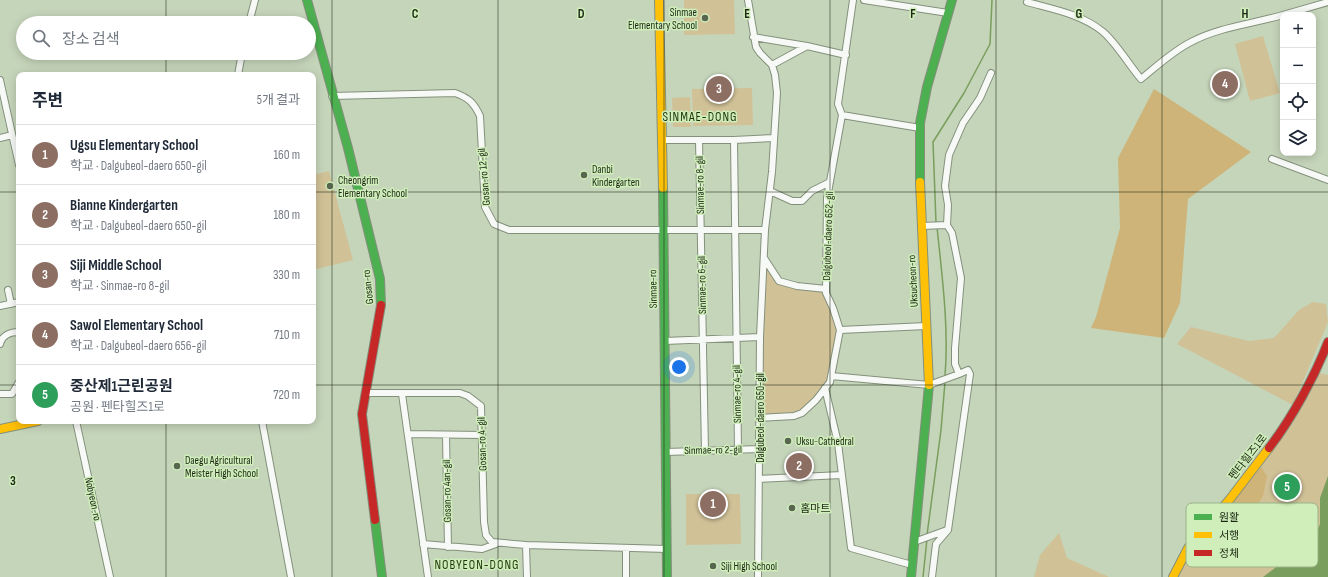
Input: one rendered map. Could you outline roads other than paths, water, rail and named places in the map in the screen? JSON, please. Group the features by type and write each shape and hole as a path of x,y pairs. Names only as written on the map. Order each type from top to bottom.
{"main road":[{"name":"Gosan-ro","path":"307,0 311,16"},
{"name":"Sinmae-ro","path":"659,0 665,341 667,577"},
{"name":"Uksucheon-ro","path":"911,577 928,385 921,226 920,128 927,87 952,0"},
{"name":"Gosan-ro","path":"316,35 374,251 382,292 380,319 365,394 363,425 382,577"},
{"name":"펜타힐즈1로","path":"1227,503 1278,436 1320,363 1328,342"},
{"path":"0,429 24,424"},
{"name":"펜타힐즈1로","path":"1173,577 1186,552"}],"street":[{"path":"251,16 255,0"},
{"name":"Dalgubeol-daero 650-gil","path":"748,0 754,37 760,53 772,65 777,93 770,191 765,230 760,337 758,577"},
{"name":"Dalgubeol-daero 652-gil","path":"759,418 794,416 802,413 816,400 830,382 840,330 833,308 826,293 827,198 842,115 838,104 854,0"},
{"path":"864,0 948,13"},
{"path":"1028,0 1027,2 1074,15 1092,24 1103,32 1141,79 1170,55 1190,42 1213,32 1280,16"},
{"path":"1293,12 1328,2"},
{"path":"754,37 807,46 846,55"},
{"path":"772,65 807,46"},
{"path":"239,72 241,60"},
{"path":"959,374 955,364 955,348 957,305 961,278 952,233 947,225 948,206 945,186 949,155 963,123 980,98 991,74"},
{"path":"0,80 16,152"},
{"name":"Gosan-ro 12-gil","path":"332,96 455,93 467,97 475,104 480,116 485,207 494,224 498,226 509,230 663,229"},
{"path":"842,115 920,128"},
{"path":"0,138 12,135"},
{"name":"Sinmae-ro 8-gil","path":"662,140 734,140 774,138"},
{"name":"Sinmae-ro 8-gil","path":"699,140 700,231"},
{"path":"734,140 736,338"},
{"path":"1272,159 1328,180"},
{"path":"770,191 792,201 802,201 812,190 830,182"},
{"path":"921,226 947,225"},
{"path":"663,229 700,231 765,230"},
{"name":"Sinmae-ro 6-gil","path":"700,231 703,340"},
{"path":"764,258 779,281 797,286 826,289"},
{"path":"8,290 11,304"},
{"path":"0,306 16,303"},
{"path":"840,330 926,326"},
{"path":"0,344 1,340 6,335 16,332"},
{"path":"665,341 760,337"},
{"name":"Sinmae-ro 4-gil","path":"736,338 738,450"},
{"path":"703,340 704,451"},
{"path":"831,376 928,385 968,370 970,374 948,530 936,544 932,577"},
{"path":"0,394 12,394 16,387"},
{"path":"825,388 838,443 851,548 912,565"},
{"name":"Gosan-ro 4-gil","path":"365,394 460,393 468,396 481,406 484,530 488,539 496,544"},
{"path":"402,394 428,577"},
{"name":"Nobyeon-ro","path":"77,424 110,577"},
{"path":"263,424 290,577"},
{"path":"408,434 482,435"},
{"name":"Gosan-ro 4an-gil","path":"446,434 448,547"},
{"name":"Sinmae-ro 2-gil","path":"666,452 759,449"},
{"path":"759,478 842,475"},
{"path":"914,542 948,530"},
{"path":"423,544 482,549 496,544 667,549"},
{"path":"526,545 527,577"},
{"path":"626,548 626,577"}],"waterway":[{"path":"936,223 933,142 964,93 990,44 992,0"},
{"path":"937,227 946,320 945,376"},
{"path":"927,535 941,430 945,382"},
{"path":"923,577 927,539"}],"place":[{"name":"Sinmae Elementary School","path":"705,18"},
{"name":"Sawol Elementary School","path":"1225,84"},
{"name":"Siji Middle School","path":"719,89"},
{"name":"Danbi Kindergarten","path":"584,175"},
{"name":"Cheongrim Elementary School","path":"330,186"},
{"name":"Uksu-Cathedral","path":"788,441"},
{"name":"Daegu Agricultural Meister High School","path":"177,466"},
{"name":"Bianne Kindergarten","path":"799,466"},
{"name":"중산제1근린공원","path":"1287,487"},
{"name":"Ugsu Elementary School","path":"713,504"},
{"name":"홈마트","path":"792,508"},
{"name":"Siji High School","path":"713,566"}],"district":[{"name":"SINMAE-DONG","path":"700,117"},
{"name":"NOBYEON-DONG","path":"477,565"}]}
